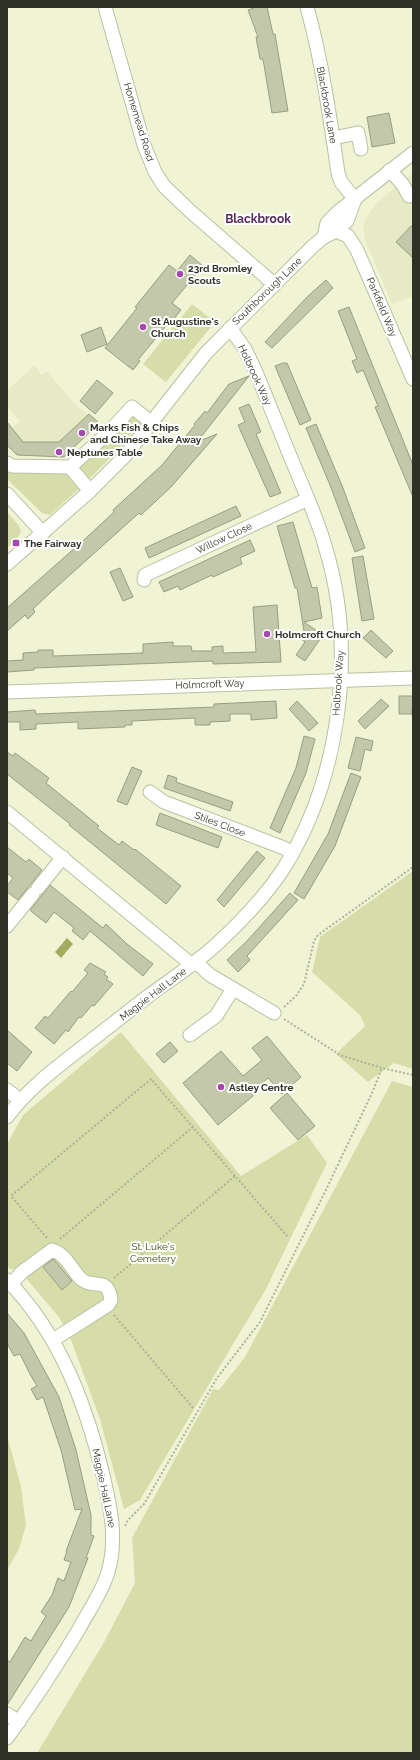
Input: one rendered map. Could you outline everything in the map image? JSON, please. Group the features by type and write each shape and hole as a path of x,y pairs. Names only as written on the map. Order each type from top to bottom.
{"street":[{"name":"Homemead Road","path":"105,7 144,145 155,172 164,186 185,206 274,284"},
{"name":"Blackbrook Lane","path":"307,7 314,34 341,182 355,200"},
{"path":"333,138 358,133 361,149"},
{"name":"Southborough Lane","path":"7,564 90,491 125,456 152,423 189,373 230,328 274,284 330,234 327,223 339,211 355,200 390,170 413,153"},
{"path":"390,170 403,185 409,196"},
{"path":"330,234 348,236 354,220 355,200"},
{"name":"Parkfield Way","path":"348,236 360,255 413,379"},
{"name":"Holbrook Way","path":"195,962 219,942 262,898 292,853 310,817 324,780 332,741 341,680 340,614 336,590 325,546 308,499 255,370 245,349 230,328"},
{"path":"7,463 12,466 70,468 111,430 132,407 152,423"},
{"path":"70,468 90,491"},
{"path":"7,494 43,533"},
{"name":"Willow Close","path":"144,580 145,575 308,499"},
{"name":"Holmcroft Way","path":"7,692 413,678"},
{"name":"Stiles Close","path":"150,792 164,802 284,848 292,853"},
{"name":"Magpie Hall Lane","path":"7,812 200,966 204,971 274,1013"},
{"path":"7,926 63,857"},
{"name":"Magpie Hall Lane","path":"7,1117 20,1100 46,1076 195,962"},
{"path":"190,1034 216,1016 233,989"},
{"path":"7,1090 20,1100"},
{"path":"9,1282 53,1248 82,1280 88,1283 102,1284 105,1286 110,1294 111,1300 106,1307 53,1340"},
{"name":"Magpie Hall Lane","path":"7,1738 56,1667 98,1595 111,1561 113,1531 104,1479 88,1422 74,1380 53,1340 32,1308 9,1282"},
{"path":"7,1714 19,1722"}],"path":[{"path":"413,867 318,935 314,941 304,984 296,996 274,1013 340,1054 382,1068 413,1075"},
{"path":"113,1531 123,1528 128,1520 144,1504 217,1378 260,1322 372,1093 382,1068"},
{"path":"193,1127 53,1248 11,1196 151,1079 193,1127 288,1237"},
{"path":"105,1286 235,1176"},
{"path":"106,1307 193,1408"}],"shaded area":[{"path":"413,173 413,296 392,304 365,240 363,224 374,206"},
{"path":"35,365 41,375 46,371 75,404 99,423 64,457 17,455 7,445 7,433 20,421 7,407 7,391"},
{"path":"67,938 73,944 61,958 55,952"}],"green space":[{"path":"192,304 215,322 166,382 143,364"},
{"path":"131,415 140,420 140,424 116,452 88,480 76,468"},
{"path":"7,469 10,471 69,474 81,487 50,515 42,513 7,479"},
{"path":"7,512 17,523 20,534 18,538 7,548"},
{"path":"413,871 413,1069 394,1063 368,1082 336,1054 365,1026 360,1015 312,972 320,937"},
{"name":"St. Luke's Cemetery","path":"121,1032 241,1176 307,1135 327,1163 266,1289 140,1500 124,1509 100,1419 71,1340 59,1317 19,1270 10,1269 7,1265 7,1144 23,1115"},
{"path":"392,1081 413,1087 413,1753 37,1753 103,1644 135,1583 132,1538 213,1389 219,1390 245,1357"},
{"path":"7,1435 21,1487 26,1525 19,1549 7,1570"}],"building":[{"path":"257,7 267,7 273,34 275,34 288,111 272,113 263,59 260,59 256,37 258,37 248,10"},
{"path":"389,113 395,143 372,147 367,117"},
{"path":"413,224 413,258 396,242"},
{"name":"St Augustine's Church","path":"190,255 203,266 172,303 181,310 170,324 169,322 138,360 140,361 133,370 105,348 137,308 135,307 169,265 177,271"},
{"path":"326,280 333,288 272,348 265,342 308,296"},
{"path":"349,307 413,465 413,497 375,407 378,406 363,370 357,373 352,361 357,359 338,311"},
{"path":"101,327 107,344 87,352 81,335"},
{"path":"287,363 311,420 300,425 275,366"},
{"path":"249,376 197,442 217,434 171,487 141,515 139,513 51,592 33,609 35,612 28,619 25,615 7,631 7,608 85,539 114,512 113,510 162,465 205,411 207,413 229,384"},
{"path":"97,380 113,393 95,414 80,401"},
{"path":"249,404 261,432 256,434 281,493 270,497 238,425 245,422 239,408"},
{"path":"89,414 99,423 64,457 17,455 7,445 7,422 23,442 59,442"},
{"path":"316,424 343,488 365,548 355,552 330,485 306,428"},
{"path":"236,506 241,516 149,558 145,548"},
{"path":"293,522 312,588 317,587 322,618 304,622 323,635 305,661 296,655 305,642 299,637 304,631 297,588 295,588 277,526"},
{"path":"250,540 255,551 240,558 242,564 213,577 212,575 180,590 178,586 164,592 159,582"},
{"path":"363,556 374,619 362,621 352,558"},
{"path":"120,568 133,597 123,601 110,572"},
{"path":"277,605 281,662 213,664 213,661 34,668 34,670 7,672 7,661 23,660 23,653 38,652 38,650 53,650 53,656 143,653 143,644 173,642 173,646 191,646 192,651 212,651 212,647 223,646 223,653 256,652 253,607"},
{"path":"371,630 393,651 386,658 363,638"},
{"path":"399,696 413,696 412,714 399,714"},
{"path":"381,699 389,706 365,729 358,721"},
{"path":"276,701 277,718 251,720 251,714 230,714 230,721 210,722 210,725 195,725 195,718 132,721 132,725 125,725 125,727 78,729 78,722 36,724 36,729 20,730 20,722 7,722 7,712 35,710 36,714 214,707 214,704"},
{"path":"297,701 318,723 309,731 289,709"},
{"path":"304,736 315,739 306,773 280,833 270,828 296,768"},
{"path":"356,737 373,741 371,751 365,749 360,771 348,768"},
{"path":"7,752 13,756 15,753 49,778 46,783 99,826 97,828 119,845 122,841 134,850 135,849 181,886 166,904 7,774"},
{"path":"132,767 142,771 127,805 117,801"},
{"path":"351,773 361,777 335,846 304,899 294,893 328,834"},
{"path":"168,775 177,778 176,782 233,802 230,811 164,788"},
{"path":"160,813 222,837 218,848 156,825"},
{"path":"7,847 26,862 29,859 42,870 18,900 7,892 7,886 13,878 7,873"},
{"path":"257,851 265,858 224,907 217,900"},
{"path":"50,885 103,928 106,924 127,944 153,964 143,976 90,931 83,940 72,931 74,928 54,912 46,923 32,912 30,910"},
{"path":"290,893 298,900 247,956 250,960 238,972 227,960 247,941"},
{"path":"90,963 106,972 104,974 108,977 106,979 113,984 94,1006 92,1005 81,1018 79,1017 68,1032 66,1030 54,1044 35,1028 45,1016 48,1018 71,991 72,992 88,973 84,970"},
{"path":"7,1030 32,1052 17,1071 7,1063"},
{"name":"Astley Centre","path":"267,1036 301,1077 282,1094 268,1078 252,1092 253,1096 218,1125 183,1083 221,1051 243,1076 262,1060 252,1048"},
{"path":"170,1042 178,1051 164,1063 156,1054"},
{"path":"287,1093 315,1126 298,1140 270,1108"},
{"path":"53,1259 72,1281 62,1290 43,1267"},
{"path":"7,1313 24,1333 59,1397 76,1450 91,1515 91,1535 94,1536 86,1558 88,1558 69,1607 7,1705 7,1660 10,1662 25,1637 31,1641 46,1616 41,1612 52,1595 58,1578 64,1581 71,1562 64,1560 66,1551 82,1509 75,1510 61,1450 43,1397 37,1400 31,1389 37,1386 20,1354 14,1356 7,1343"}],"place":[{"name":"23rd Bromley Scouts","path":"180,274"},
{"name":"St Augustine's Church","path":"143,327"},
{"name":"Marks Fish & Chips and Chinese Take Away","path":"82,433"},
{"name":"Neptunes Table","path":"59,452"},
{"name":"The Fairway","path":"16,543"},
{"name":"Holmcroft Church","path":"267,634"},
{"name":"Astley Centre","path":"221,1087"}],"district":[{"name":"Blackbrook","path":"258,219"}]}
